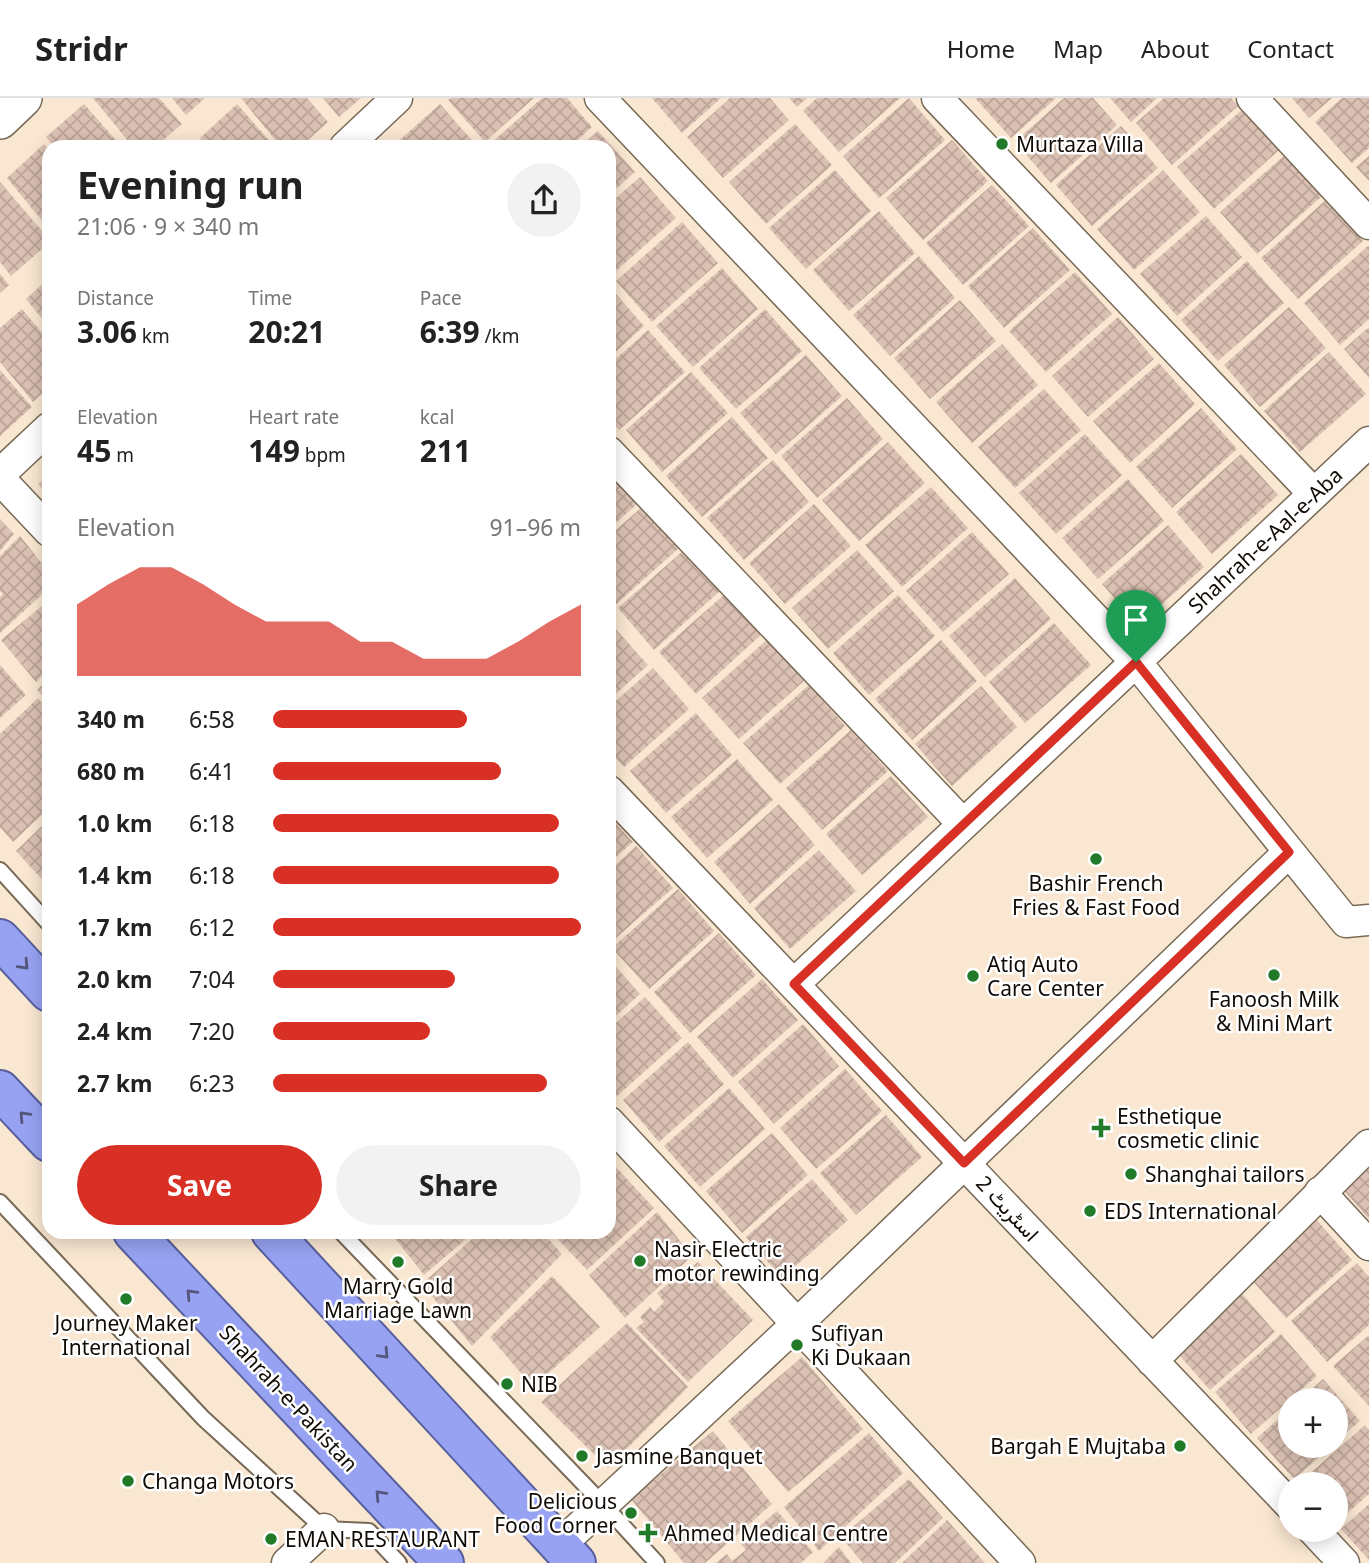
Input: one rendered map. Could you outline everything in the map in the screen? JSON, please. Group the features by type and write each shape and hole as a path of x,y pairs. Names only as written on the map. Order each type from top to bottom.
{"highway":[{"path":"0,939 42,984"},
{"path":"0,1090 42,1135"},
{"name":"Shahrah-e-Pakistan","path":"140,1239 444,1563"},
{"path":"277,1239 568,1554"}],"street":[{"path":"0,120 23,98"},
{"path":"352,140 397,98"},
{"path":"600,98 1136,662 1346,922 1369,920"},
{"path":"937,98 1314,494"},
{"path":"1252,98 1369,224"},
{"path":"42,435 0,477 42,523"},
{"name":"Shahrah-e-Aal-e-Aba","path":"794,984 1369,442"},
{"path":"616,459 963,824"},
{"name":"اسٹریٹ 2","path":"616,798 1278,1493"},
{"path":"568,1554 602,1503 798,1323 1289,852"},
{"path":"616,1129 1020,1563"},
{"path":"1152,1361 1369,1145"},
{"path":"1320,1192 1369,1244"},
{"path":"287,1563 324,1529"},
{"path":"1324,1542 1344,1563"}],"lane":[{"path":"0,870 42,916"},
{"path":"0,1202 203,1418 324,1529 369,1531 399,1563"},
{"path":"348,1239 657,1563"}],"building":[{"path":"93,98 159,98 182,124 163,140 127,140"},
{"path":"172,98 205,98 186,115"},
{"path":"241,98 307,98 328,122 308,140 275,140"},
{"path":"323,98 361,98 339,117"},
{"path":"534,98 487,140 483,140 448,100"},
{"path":"542,98 567,98 592,127 578,140 495,140"},
{"path":"652,98 721,98 682,133"},
{"path":"730,98 770,98 789,120 723,178 687,137"},
{"path":"789,98 807,98 797,107"},
{"path":"817,98 900,98 839,152 803,111"},
{"path":"909,98 945,140 879,198 843,156"},
{"path":"975,98 1056,98 1011,138"},
{"path":"1064,98 1093,98 1117,125 1051,183 1015,142"},
{"path":"1110,98 1157,98 1131,122"},
{"path":"1164,98 1231,98 1238,106 1172,165 1136,123"},
{"path":"1292,98 1332,98 1309,118"},
{"path":"1342,98 1369,98 1369,148 1352,163 1315,122"},
{"path":"84,104 116,140 48,140 46,137"},
{"path":"237,104 269,140 202,140 200,138"},
{"path":"440,104 472,140 400,140"},
{"path":"1243,109 1279,150 1214,209 1177,167"},
{"path":"795,124 832,165 766,224 729,182"},
{"path":"1121,126 1158,168 1092,226 1056,185"},
{"path":"598,131 606,140 588,140"},
{"path":"952,140 988,181 923,240 886,198"},
{"path":"42,146 42,220 7,178"},
{"path":"616,151 635,172 616,189"},
{"path":"1286,154 1322,196 1257,254 1220,212"},
{"path":"1369,156 1369,181 1356,167"},
{"path":"835,170 871,211 806,269 769,228"},
{"path":"1163,170 1200,212 1134,270 1097,229"},
{"path":"640,177 676,218 616,271 616,198"},
{"path":"0,182 42,231 42,249 11,276 0,262"},
{"path":"992,185 1029,226 963,285 926,243"},
{"path":"1327,199 1363,241 1298,299 1261,258"},
{"path":"879,211 915,253 849,311 813,270"},
{"path":"1206,216 1242,257 1177,316 1140,274"},
{"path":"682,222 718,263 652,322 616,281"},
{"path":"1033,228 1070,270 1004,328 968,286"},
{"path":"1369,245 1369,319 1340,345 1304,303"},
{"path":"919,256 955,298 890,356 853,315"},
{"path":"1247,261 1284,303 1218,361 1181,320"},
{"path":"722,268 758,309 693,367 656,326"},
{"path":"1075,272 1112,314 1046,372 1009,331"},
{"path":"0,274 9,285 0,293"},
{"path":"42,284 42,318 26,299"},
{"path":"616,294 644,326 616,352"},
{"path":"960,300 996,341 930,399 894,358"},
{"path":"1289,307 1326,348 1260,407 1224,365"},
{"path":"22,309 42,333 42,394 33,402 0,362 0,328"},
{"path":"765,309 802,351 736,409 699,368"},
{"path":"1118,317 1154,359 1088,417 1052,376"},
{"path":"1369,327 1369,378 1344,349"},
{"path":"648,330 685,372 619,430 616,427 616,359"},
{"path":"1002,344 1038,385 972,443 936,402"},
{"path":"1329,352 1366,394 1300,452 1264,411"},
{"path":"806,355 842,396 776,454 740,413"},
{"path":"1159,363 1195,404 1130,463 1093,421"},
{"path":"0,370 32,407 0,436"},
{"path":"691,372 728,413 662,472 626,430"},
{"path":"1044,389 1081,430 1015,488 978,447"},
{"path":"847,398 883,439 817,498 781,456"},
{"path":"1201,408 1237,449 1172,508 1136,467"},
{"path":"732,417 768,458 702,517 666,476"},
{"path":"1085,434 1122,475 1056,534 1019,493"},
{"path":"888,442 925,483 859,541 822,500"},
{"path":"1241,454 1278,495 1212,554 1176,512"},
{"path":"773,460 809,502 744,560 707,518"},
{"path":"616,478 638,503 616,523"},
{"path":"1128,479 1164,521 1098,579 1062,538"},
{"path":"931,487 968,528 902,587 865,545"},
{"path":"814,504 851,546 785,604 749,563"},
{"path":"642,507 679,548 616,604 616,530"},
{"path":"0,519 14,534 0,551"},
{"path":"1168,525 1204,567 1138,625 1102,584"},
{"path":"972,532 1009,574 943,632 906,591"},
{"path":"20,536 42,563 42,594 0,633 0,597 3,594 0,591 0,556"},
{"path":"684,550 720,591 654,650 618,608"},
{"path":"857,550 894,591 828,649 792,608"},
{"path":"1015,578 1051,619 985,677 949,636"},
{"path":"725,594 761,635 696,694 659,652"},
{"path":"898,595 935,636 869,695 833,653"},
{"path":"42,606 42,676 36,682 1,640"},
{"path":"1054,623 1091,665 1025,723 989,682"},
{"path":"616,630 648,665 616,694"},
{"path":"768,639 804,681 739,739 702,698"},
{"path":"941,640 977,681 912,740 875,699"},
{"path":"0,665 26,695 0,718"},
{"path":"653,668 689,709 624,767 616,758 616,701"},
{"path":"809,685 845,726 780,784 743,743"},
{"path":"981,686 1017,727 952,786 915,744"},
{"path":"38,698 42,703 42,815 13,842 0,827 0,734"},
{"path":"696,713 732,755 666,813 630,771"},
{"path":"851,730 888,771 822,830 786,788"},
{"path":"737,759 773,800 707,858 671,817"},
{"path":"891,776 928,817 862,875 826,834"},
{"path":"779,804 815,845 750,904 714,862"},
{"path":"616,824 633,842 616,857"},
{"path":"42,826 42,879 16,851"},
{"path":"636,846 673,888 616,938 616,865"},
{"path":"819,850 856,891 790,949 754,908"},
{"path":"678,889 714,931 649,989 616,952 616,944"},
{"path":"719,933 756,975 690,1033 654,992"},
{"path":"616,967 640,994 616,1016"},
{"path":"762,979 798,1020 733,1078 697,1037"},
{"path":"645,997 682,1038 616,1097 616,1023"},
{"path":"803,1024 839,1066 774,1124 738,1082"},
{"path":"688,1042 724,1084 659,1142 623,1100"},
{"path":"845,1069 882,1111 816,1169 780,1128"},
{"path":"729,1088 765,1129 700,1187 664,1146"},
{"path":"886,1115 922,1157 856,1215 820,1173"},
{"path":"772,1133 808,1175 742,1233 706,1191"},
{"path":"1369,1162 1369,1219 1341,1187"},
{"path":"616,1167 654,1208 587,1270 558,1239 616,1239"},
{"path":"812,1179 848,1220 782,1278 746,1237"},
{"path":"657,1212 692,1256 625,1318 589,1275"},
{"path":"1315,1218 1352,1260 1286,1318 1249,1277"},
{"path":"396,1239 466,1239 424,1275"},
{"path":"472,1239 548,1239 562,1254 472,1346 422,1284"},
{"path":"698,1262 753,1320 688,1382 636,1328 644,1322 640,1317 650,1307 654,1312 664,1302 657,1293 679,1275 686,1281 692,1277 687,1271"},
{"path":"1357,1263 1369,1277 1369,1325 1327,1362 1291,1321"},
{"path":"552,1276 600,1327 533,1387 490,1337"},
{"path":"1239,1290 1275,1332 1210,1390 1173,1348"},
{"path":"627,1323 688,1387 608,1468 541,1402"},
{"path":"1281,1334 1317,1376 1303,1388 1278,1388 1278,1410 1251,1434 1215,1392"},
{"path":"1369,1335 1369,1406 1333,1366"},
{"path":"802,1357 863,1429 788,1492 728,1421"},
{"path":"1323,1379 1331,1388 1313,1388"},
{"path":"1348,1407 1360,1421 1348,1431"},
{"path":"1278,1420 1278,1458 1318,1458 1302,1472 1288,1472 1257,1438"},
{"path":"1365,1425 1369,1430 1369,1494 1348,1513 1348,1472 1312,1472 1328,1458 1348,1458 1348,1440"},
{"path":"713,1431 772,1504 705,1563 684,1563 631,1499"},
{"path":"869,1433 903,1473 819,1551 784,1507"},
{"path":"909,1479 943,1518 895,1563 863,1563 841,1537"},
{"path":"1369,1504 1369,1560 1348,1537 1348,1523"},
{"path":"777,1511 813,1552 801,1563 716,1563 727,1554 732,1561 746,1550 740,1543"},
{"path":"947,1520 985,1563 902,1563"},
{"path":"839,1547 851,1563 823,1563"}],"place":[{"name":"Murtaza Villa","path":"1002,144"},
{"name":"Bashir French Fries & Fast Food","path":"1096,859"},
{"name":"Fanoosh Milk & Mini Mart","path":"1274,975"},
{"name":"Atiq Auto Care Center","path":"973,976"},
{"name":"Esthetique cosmetic clinic","path":"1101,1128"},
{"name":"Shanghai tailors","path":"1131,1174"},
{"name":"EDS International","path":"1090,1211"},
{"name":"Nasir Electric motor rewinding","path":"640,1261"},
{"name":"Marry Gold Marriage Lawn","path":"398,1262"},
{"name":"Journey Maker International","path":"126,1299"},
{"name":"Sufiyan Ki Dukaan","path":"797,1345"},
{"name":"NIB","path":"507,1384"},
{"name":"Bargah E Mujtaba","path":"1180,1446"},
{"name":"Jasmine Banquet","path":"582,1456"},
{"name":"Changa Motors","path":"128,1481"},
{"name":"Delicious Food Corner","path":"631,1513"},
{"name":"Ahmed Medical Centre","path":"648,1533"},
{"name":"EMAN RESTAURANT","path":"271,1539"}],"route":[{"path":"1136,662 1289,852 964,1163 794,984 1136,662"}]}
